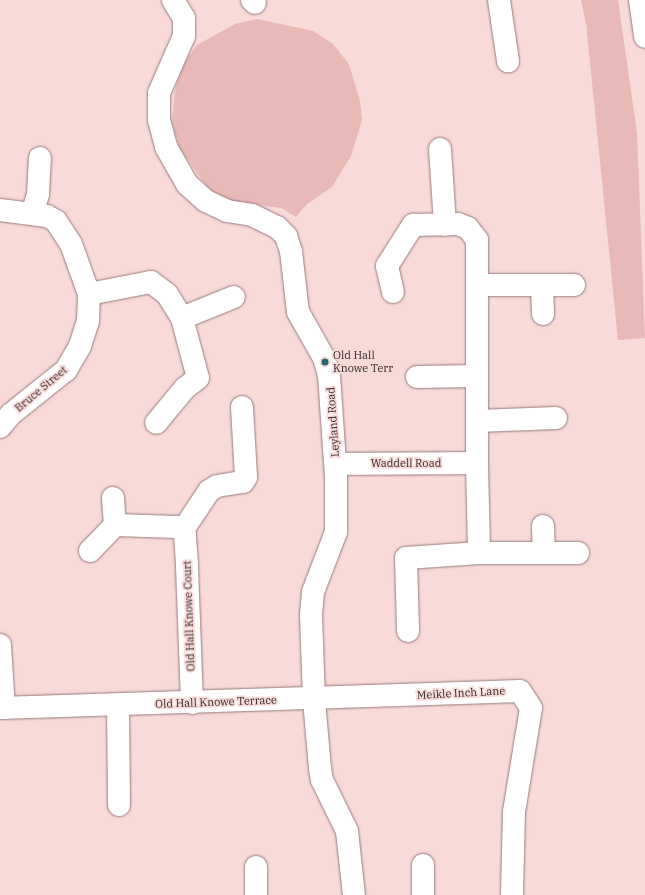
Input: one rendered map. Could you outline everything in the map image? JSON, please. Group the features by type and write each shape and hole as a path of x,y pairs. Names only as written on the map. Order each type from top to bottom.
{"street":[{"name":"Leyland Road","path":"173,0 184,18 184,36 159,93 159,120 163,140 173,163 187,184 206,201 227,211 252,215 277,227 286,236 291,251 298,312 324,358 329,375 336,464 336,532 313,592 311,615 314,700 322,780 348,831 354,895"},
{"path":"498,0 508,61"},
{"path":"640,0 645,37"},
{"path":"440,149 445,225"},
{"path":"32,214 38,194 40,158"},
{"name":"Bruce Street","path":"0,210 47,216 62,228 71,244 88,294 88,321 80,346 66,370 4,416"},
{"path":"393,292 387,266 413,225 458,224 468,228 477,240 477,463 479,553"},
{"path":"88,294 151,282 167,294 182,318 198,378 185,388 156,423"},
{"path":"477,285 574,285"},
{"path":"542,285 543,314"},
{"path":"182,318 234,297"},
{"path":"417,377 477,376"},
{"path":"90,551 115,525 176,527 182,530 209,491 217,486 243,482 246,477 242,407"},
{"path":"477,421 556,418"},
{"name":"Waddell Road","path":"336,464 477,463"},
{"path":"113,498 115,525"},
{"path":"543,526 544,553"},
{"name":"Old Hall Knowe Court","path":"182,530 185,535 187,564 192,703"},
{"path":"408,631 406,558 479,553 578,553"},
{"path":"0,645 2,708"},
{"name":"Meikle Inch Lane","path":"314,700 520,691 526,697 530,708 514,812 512,895"},
{"name":"Old Hall Knowe Terrace","path":"2,708 314,700"},
{"path":"118,705 119,805"},
{"path":"422,895 423,865"},
{"path":"256,868 256,895"}],"shaded area":[{"path":"581,0 618,0 637,133 645,338 618,340 586,23"},
{"path":"258,19 313,31 332,43 349,64 360,101 362,120 351,156 332,187 307,204 296,217 281,208 234,202 210,191 180,149 172,123 175,90 182,66 197,45 235,24"}],"place":[{"name":"Old Hall Knowe Terr","path":"325,362"}]}
